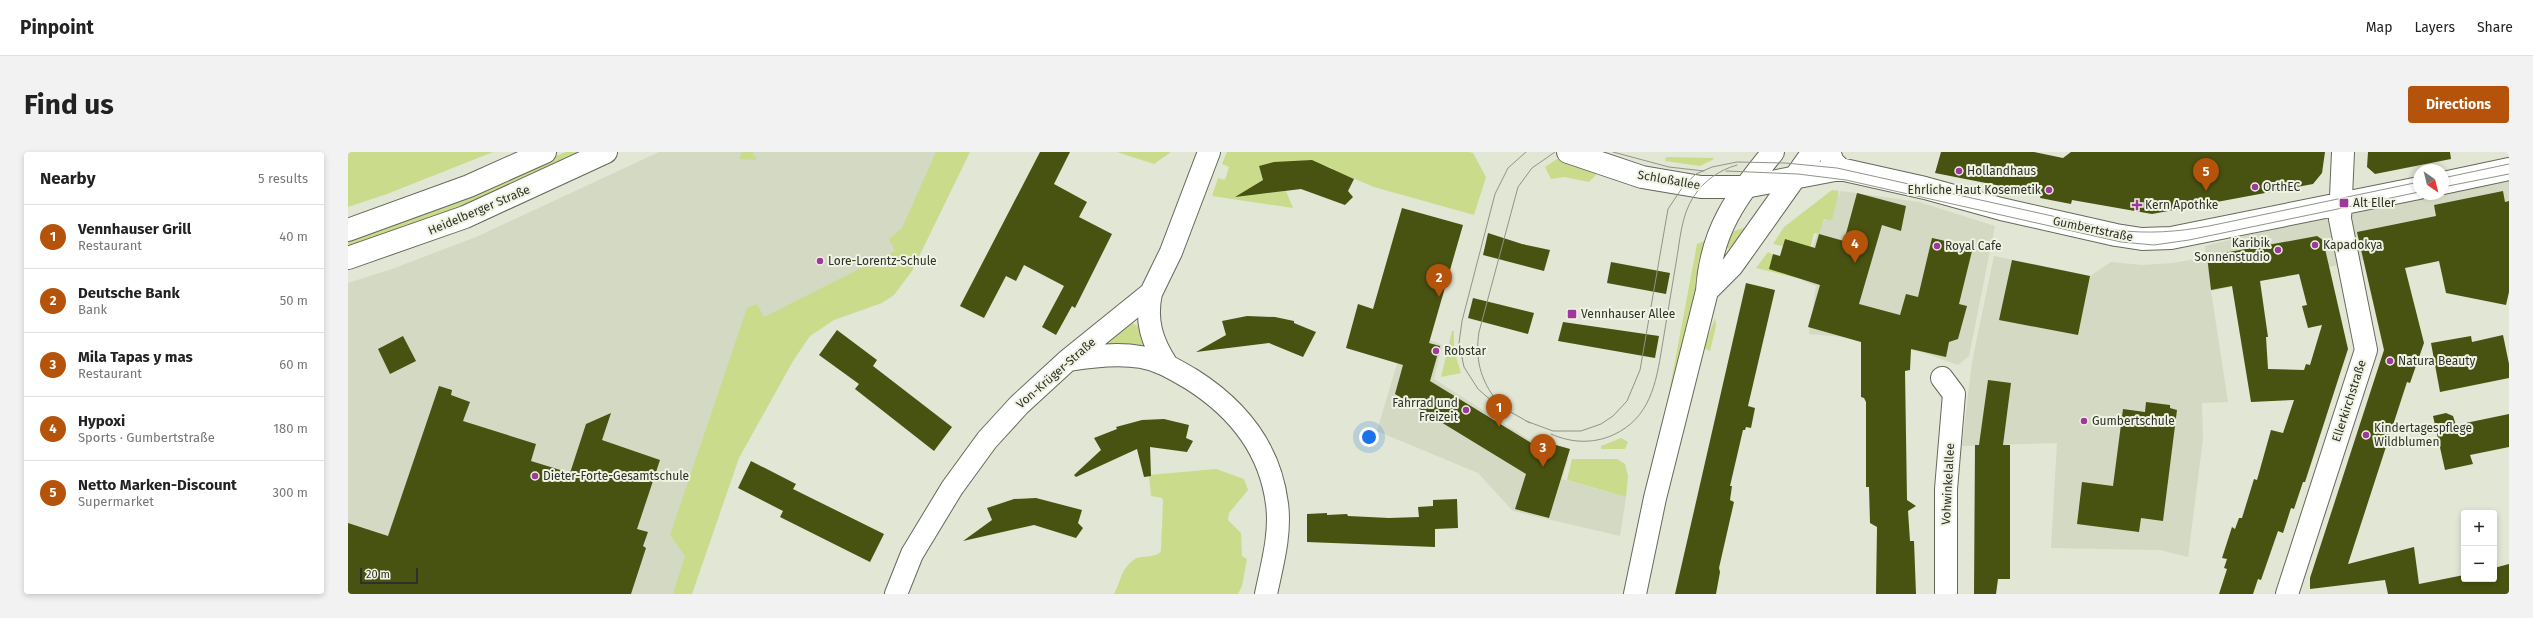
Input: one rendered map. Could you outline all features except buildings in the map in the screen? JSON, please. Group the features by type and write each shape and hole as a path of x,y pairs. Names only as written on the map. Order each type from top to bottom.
{"street":[{"path":"348,230 469,186 545,152"},
{"name":"Heidelberger Straße","path":"348,258 401,241 465,217 606,152"},
{"name":"Von-Krüger-Straße","path":"896,594 920,541 952,488 987,440 1019,405 1068,360 1151,293 1171,252 1209,152"},
{"name":"Schloßallee","path":"1568,152 1600,164 1656,180 1701,187 1745,187 1796,176"},
{"path":"1635,594 1654,504 1708,291 1709,265 1714,243 1723,222 1745,187 1773,152"},
{"name":"Ellerkirchstraße","path":"2287,594 2366,350 2342,233 2339,204 2343,152"},
{"path":"1708,291 1732,266 1796,176 1811,159"},
{"name":"Gumbertstraße","path":"1811,159 1834,161 2001,209 2142,239 2171,238 2413,189"},
{"path":"2449,182 2509,169"},
{"path":"1151,293 1148,308 1150,329 1153,340 1167,365"},
{"path":"1068,360 1104,354 1141,357 1167,365 1211,392 1228,406 1253,436 1266,461 1278,505 1276,545 1266,594"},
{"name":"Vohwinkelallee","path":"1942,378 1954,394 1946,489 1946,594"}],"shaded area":[{"name":"Dieter-Forte-Gesamtschule","path":"659,152 943,152 887,282 774,321 684,594 348,594 348,283 392,269 476,237"},
{"name":"Gumbertschule","path":"2509,178 2509,230 2211,291 2228,402 2202,403 2203,439 2188,557 2160,550 2051,548 2057,443 1962,446 1972,362 1994,256 2090,276 2111,262 2142,265 2173,263 2206,257 2205,246 2303,222 2413,199 2413,200 2449,200 2449,191"},
{"path":"1841,191 1919,202 1995,226 1969,356 1958,365 1924,353 1845,334 1844,337 1809,334 1816,286 1801,280 1818,232"},
{"path":"1407,330 1442,345 1434,379 1541,447 1568,459 1562,479 1626,497 1620,536 1513,511 1478,473 1377,431"}],"green space":[{"path":"348,152 493,152 387,194 348,207"},
{"path":"566,152 584,152 466,206 348,249 348,239"},
{"path":"742,152 754,152 753,155 757,158 756,160 739,159"},
{"path":"936,152 970,152 912,271 894,295 882,303 834,320 810,336 793,361 739,458 692,594 673,594 685,556 670,535 747,308 757,304 764,317 895,251 889,239 902,228"},
{"path":"1117,152 1171,152 1154,164"},
{"path":"1227,152 1469,152 1473,153 1486,177 1474,215 1374,187 1343,174 1342,176 1332,171 1332,168 1324,165 1305,162 1286,162 1259,166 1263,180 1256,184 1262,194 1286,191 1293,208 1212,196 1218,178 1225,180 1229,167 1222,164"},
{"path":"1666,157 1714,159 1700,166 1665,161"},
{"path":"1557,159 1593,172 1596,175 1589,182 1564,177 1551,179 1545,167"},
{"path":"1832,190 1839,191 1832,220 1824,219 1819,234 1814,233 1808,258 1802,244 1785,239 1783,246 1773,244 1784,227"},
{"path":"1749,226 1732,249 1727,248 1725,245 1731,232"},
{"path":"1709,239 1673,396 1669,393 1697,244"},
{"path":"1768,252 1773,255 1771,261 1806,264 1801,279 1756,268"},
{"path":"1715,318 1716,326 1710,351 1704,348"},
{"path":"1131,323 1138,326 1143,347 1108,347 1107,342"},
{"path":"1452,331 1454,331 1454,350 1461,373 1441,377"},
{"path":"1621,438 1628,442 1625,449 1601,449 1601,446"},
{"path":"1572,459 1617,459 1625,464 1628,476 1626,497 1567,480"},
{"path":"1216,469 1244,479 1248,490 1229,513 1228,520 1241,533 1242,556 1247,559 1242,586 1238,594 1114,594 1124,571 1130,563 1138,558 1156,555 1161,551 1163,501 1162,498 1151,496 1149,475"}],"tram line":[{"path":"1526,152 1508,168 1495,194 1462,321 1459,343 1464,367 1478,389 1493,402 1530,423"},
{"path":"1497,401 1486,385 1480,368 1478,360 1479,332 1518,187 1532,168 1555,152"},
{"path":"1613,152 1669,167 1704,171"},
{"path":"1526,421 1553,431 1581,431 1601,424 1613,416 1627,401 1640,370 1668,209 1684,185 1696,174 1712,167 1737,162 1785,163 1837,168 2115,230 2139,232 2174,231 2209,226 2413,183"},
{"path":"2449,177 2509,164"},
{"path":"1551,434 1574,441 1598,440 1613,435 1625,428 1643,409 1654,387 1657,374 1680,237 1686,211 1694,196 1707,181 1718,173 1737,165"},
{"path":"1726,171 1798,174 1846,180 2121,242 2154,245 2189,240 2413,193"},
{"path":"2449,186 2509,174"}],"place":[{"name":"Hollandhaus","path":"1959,171"},
{"name":"OrthEC","path":"2255,187"},
{"name":"Ehrliche Haut Kosemetik","path":"2049,190"},
{"name":"Netto Marken-Discount","path":"2206,191"},
{"name":"Alt Eller","path":"2344,203"},
{"name":"Kern Apothke","path":"2137,205"},
{"name":"Kapadokya","path":"2315,245"},
{"name":"Royal Cafe","path":"1937,246"},
{"name":"Karibik Sonnenstudio","path":"2278,250"},
{"name":"Lore-Lorentz-Schule","path":"820,261"},
{"name":"Hypoxi","path":"1855,263"},
{"name":"Deutsche Bank","path":"1439,297"},
{"name":"Vennhauser Allee","path":"1572,314"},
{"name":"Robstar","path":"1436,351"},
{"name":"Natura Beauty","path":"2390,361"},
{"name":"Fahrrad und Freizeit","path":"1466,410"},
{"name":"Gumbertschule","path":"2084,421"},
{"name":"Vennhauser Grill","path":"1499,427"},
{"name":"Kindertagespflege Wildblumen","path":"2366,435"},
{"name":"Mila Tapas y mas","path":"1543,467"},
{"name":"Dieter-Forte-Gesamtschule","path":"535,476"}]}
